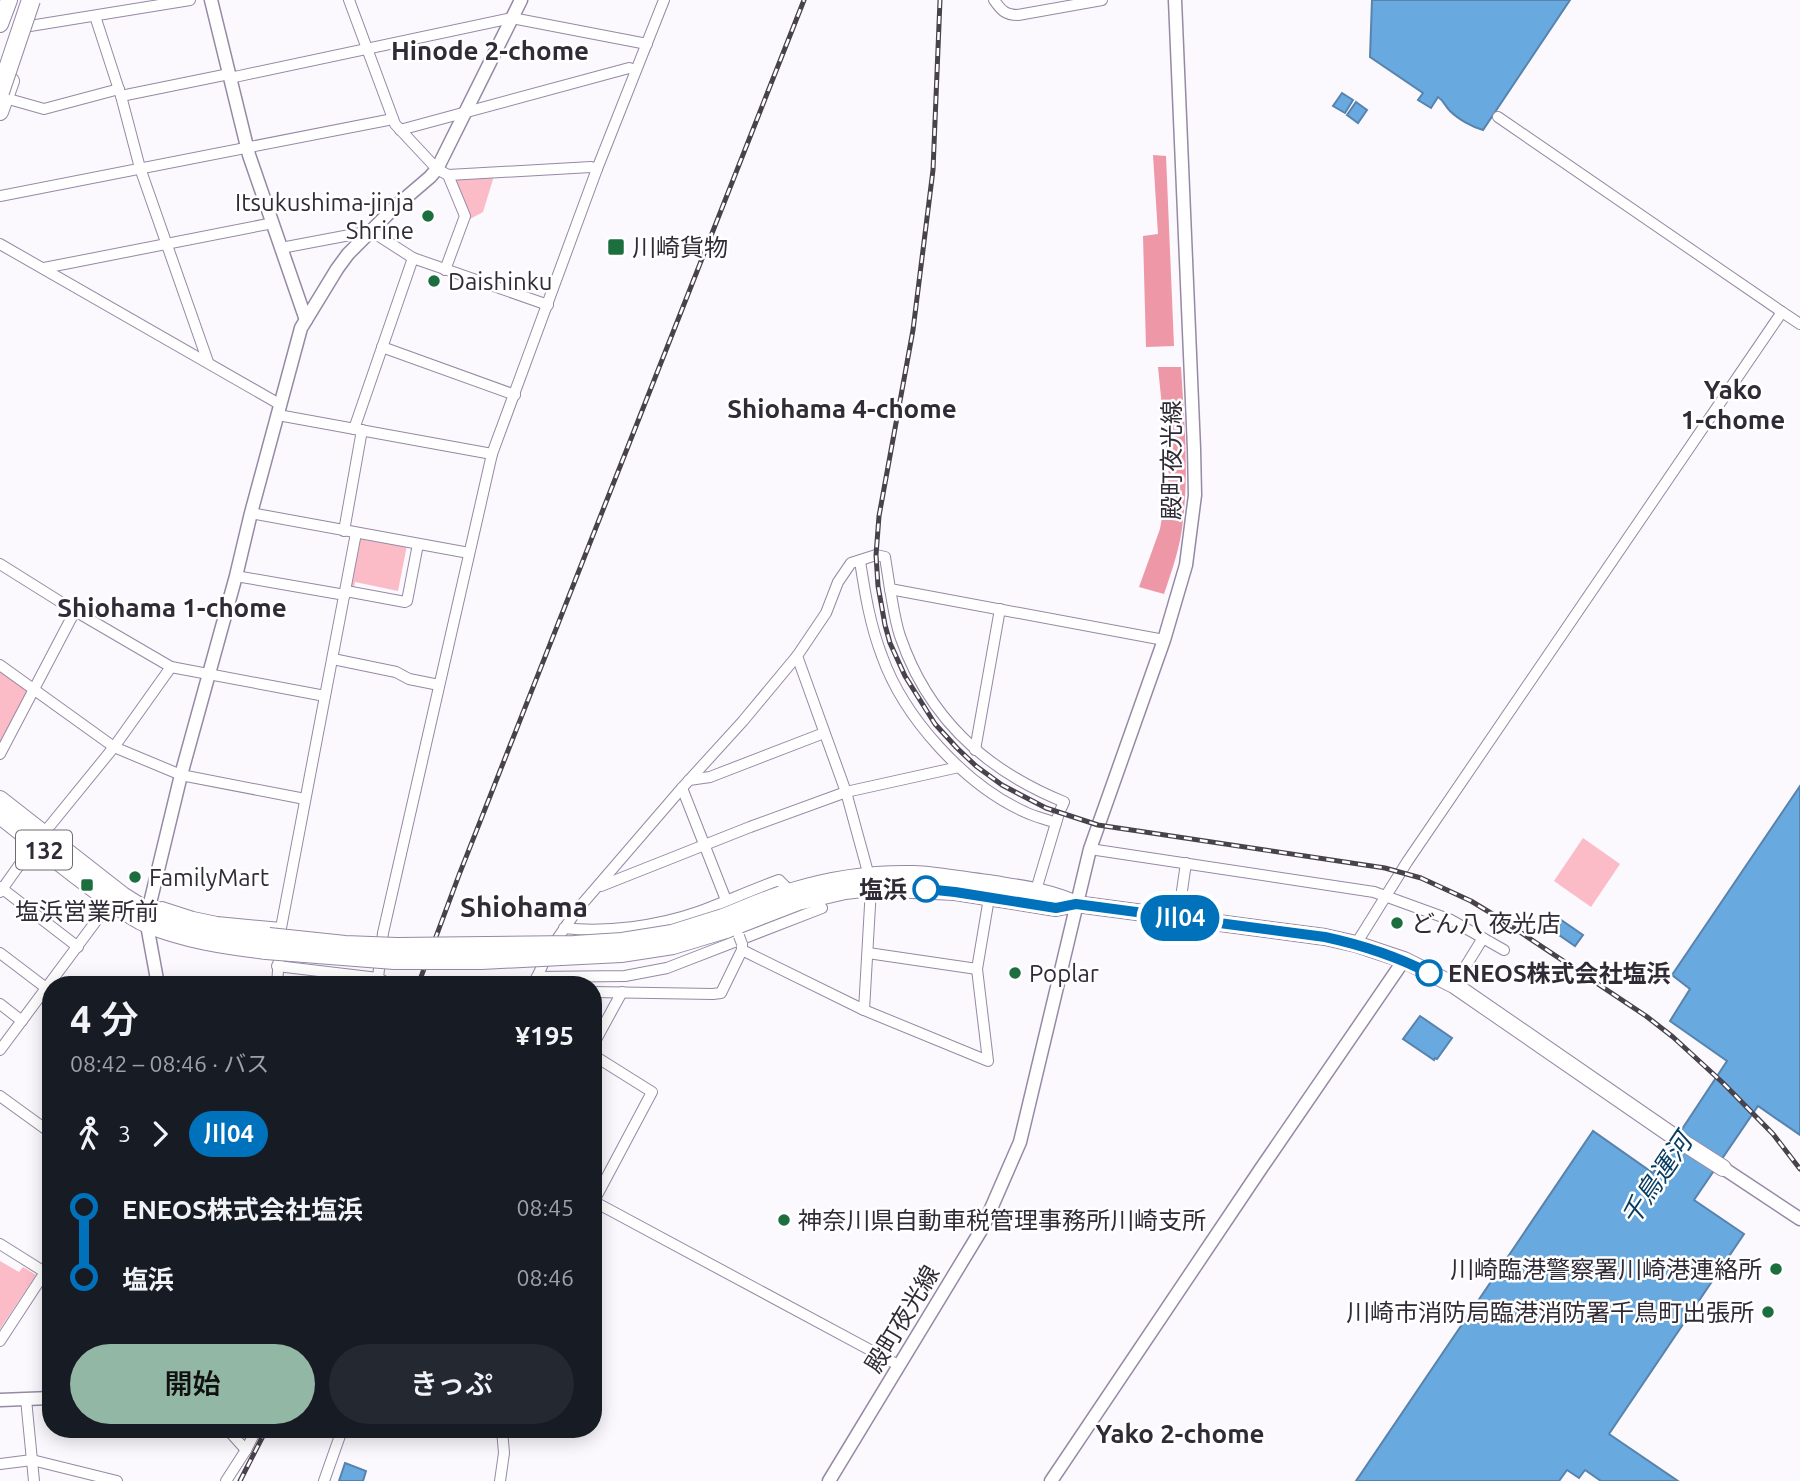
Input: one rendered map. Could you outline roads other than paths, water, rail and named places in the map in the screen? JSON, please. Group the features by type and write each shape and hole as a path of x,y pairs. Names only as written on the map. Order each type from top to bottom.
{"highway":[{"path":"0,55 19,0"},
{"path":"2,101 31,0"}],"main road":[{"path":"0,24 9,0"},
{"path":"2,101 39,0"},
{"name":"132","path":"0,799 87,885 132,917 148,918"},
{"name":"132","path":"0,816 39,837 124,896 148,918 181,936 214,943 272,938 394,961 482,961 621,954 673,946 734,934 798,902 870,882 913,874 1036,890 1076,904 1325,937 1404,960 1454,985 1723,1168"},
{"name":"132","path":"734,934 790,891 830,882 870,882 1056,908 1076,904"}],"street":[{"path":"0,31 95,16 142,3 190,0"},
{"path":"211,0 247,148 306,320"},
{"path":"349,0 393,119 400,130 442,172 465,216 445,270"},
{"path":"442,172 464,112 521,0"},
{"path":"378,976 383,933 492,454 597,169 664,0"},
{"path":"993,0 1001,11 1018,15 1102,0"},
{"name":"殿町夜光線","path":"829,1481 983,1227 1016,1152 1025,1125 1090,849 1164,640 1186,565 1195,495 1175,0"},
{"path":"95,16 120,92 140,168 208,362"},
{"path":"2,101 44,109 120,92 229,76 368,50 512,18 647,44"},
{"path":"400,130 629,68 635,70"},
{"path":"1498,117 1800,324"},
{"path":"0,196 393,119"},
{"path":"157,976 148,918 206,674 236,576 301,328 342,261 395,207 430,177 442,172 591,167 597,169"},
{"path":"44,268 273,223"},
{"path":"281,248 372,231 413,258 548,305"},
{"path":"0,244 208,362 279,410 358,430 492,454"},
{"path":"344,531 358,430 382,347 413,258"},
{"path":"1356,944 1384,896 1782,312"},
{"path":"382,347 515,395"},
{"path":"251,513 469,553"},
{"path":"277,976 272,938 305,799 356,533"},
{"path":"236,576 405,602 418,544"},
{"path":"536,976 564,928 597,887 797,656 826,613 838,582 851,563 876,555 885,557 899,633 916,675 942,715 975,750 1012,778 1064,802 1036,890"},
{"path":"860,561 867,604 882,658 911,710 959,767 998,797 1026,813 1056,823"},
{"path":"0,564 172,667 325,696"},
{"path":"890,589 1164,640"},
{"path":"975,750 1000,609"},
{"path":"0,754 75,611"},
{"path":"797,656 846,792 870,882 864,1010"},
{"path":"333,659 396,672 410,679 439,685"},
{"path":"0,666 114,747 181,775 305,799"},
{"path":"78,947 1,889 39,837 114,747 172,667"},
{"path":"685,784 824,733"},
{"path":"597,887 846,792 959,767"},
{"path":"685,784 704,845 726,900"},
{"path":"1090,849 1374,892 1451,920 1504,950"},
{"path":"1178,918 1186,863"},
{"path":"564,928 601,930 663,921 696,912 779,880 790,891"},
{"path":"602,992 721,993 734,934 864,1010 988,1061 977,969 989,898"},
{"path":"58,976 111,901"},
{"path":"148,918 162,907 272,938"},
{"path":"602,977 667,968 822,908"},
{"path":"1454,985 1483,938"},
{"path":"0,953 42,985"},
{"path":"868,953 977,969"},
{"path":"1051,1481 1404,960"},
{"path":"278,966 361,976"},
{"path":"602,1029 622,992"},
{"path":"2,1043 42,998"},
{"path":"0,1004 22,1021"},
{"path":"602,1061 652,1092 602,1184"},
{"path":"0,1096 42,1126"},
{"name":"132","path":"1723,1168 1799,1217"},
{"path":"602,1206 898,1365"},
{"path":"0,1244 42,1270"},
{"path":"0,1342 42,1282"},
{"path":"0,1401 42,1398"},
{"path":"26,1399 34,1481"},
{"path":"235,1438 246,1450"},
{"path":"226,1481 252,1438"},
{"path":"324,1481 339,1438"},
{"path":"500,1481 504,1453 503,1438"},
{"path":"0,1464 32,1460 117,1481"}],"water":[{"path":"1372,0 1570,0 1483,130 1457,117 1438,97 1431,108 1418,100 1423,93 1370,57"},
{"path":"1342,93 1353,100 1345,113 1333,106"},
{"path":"1356,102 1367,110 1358,123 1347,115"},
{"name":"千鳥運河","path":"1800,786 1800,1135 1758,1106 1694,1200 1744,1234 1609,1434 1678,1481 1601,1481 1585,1470 1579,1478 1567,1470 1559,1481 1356,1481 1593,1131 1653,1173 1727,1061 1670,1021 1690,989 1672,975"},
{"path":"1554,915 1583,935 1575,946 1546,926"},
{"path":"1420,1016 1452,1038 1437,1059 1434,1060 1403,1039"},
{"path":"345,1463 366,1471 363,1481 339,1481"}],"railway":[{"path":"421,976 804,0"},
{"path":"940,0 933,170 913,330 879,516 876,555 878,586 890,643 905,676 935,724 976,766 1002,785 1046,808 1098,825 1385,868 1421,878 1471,901 1646,1016 1673,1037 1773,1134 1800,1169"},
{"path":"240,1481 262,1438"}],"place":[{"name":"Itsukushima-jinja Shrine","path":"428,216"},
{"name":"川崎貨物","path":"616,247"},
{"name":"Daishinku","path":"434,281"},
{"name":"FamilyMart","path":"135,877"},
{"name":"塩浜営業所前","path":"87,885"},
{"name":"塩浜","path":"926,889"},
{"name":"どん八 夜光店","path":"1397,923"},
{"name":"Poplar","path":"1015,973"},
{"name":"ENEOS株式会社塩浜","path":"1429,973"},
{"name":"神奈川県自動車税管理事務所川崎支所","path":"784,1220"},
{"name":"川崎臨港警察署川崎港連絡所","path":"1776,1269"},
{"name":"川崎市消防局臨港消防署千鳥町出張所","path":"1768,1312"}],"district":[{"name":"Hinode 2-chome","path":"490,50"},
{"name":"Yako 1-chome","path":"1733,404"},
{"name":"Shiohama 4-chome","path":"842,408"},
{"name":"Shiohama 1-chome","path":"172,607"},
{"name":"Shiohama","path":"524,906"},
{"name":"Yako 2-chome","path":"1180,1433"}]}
